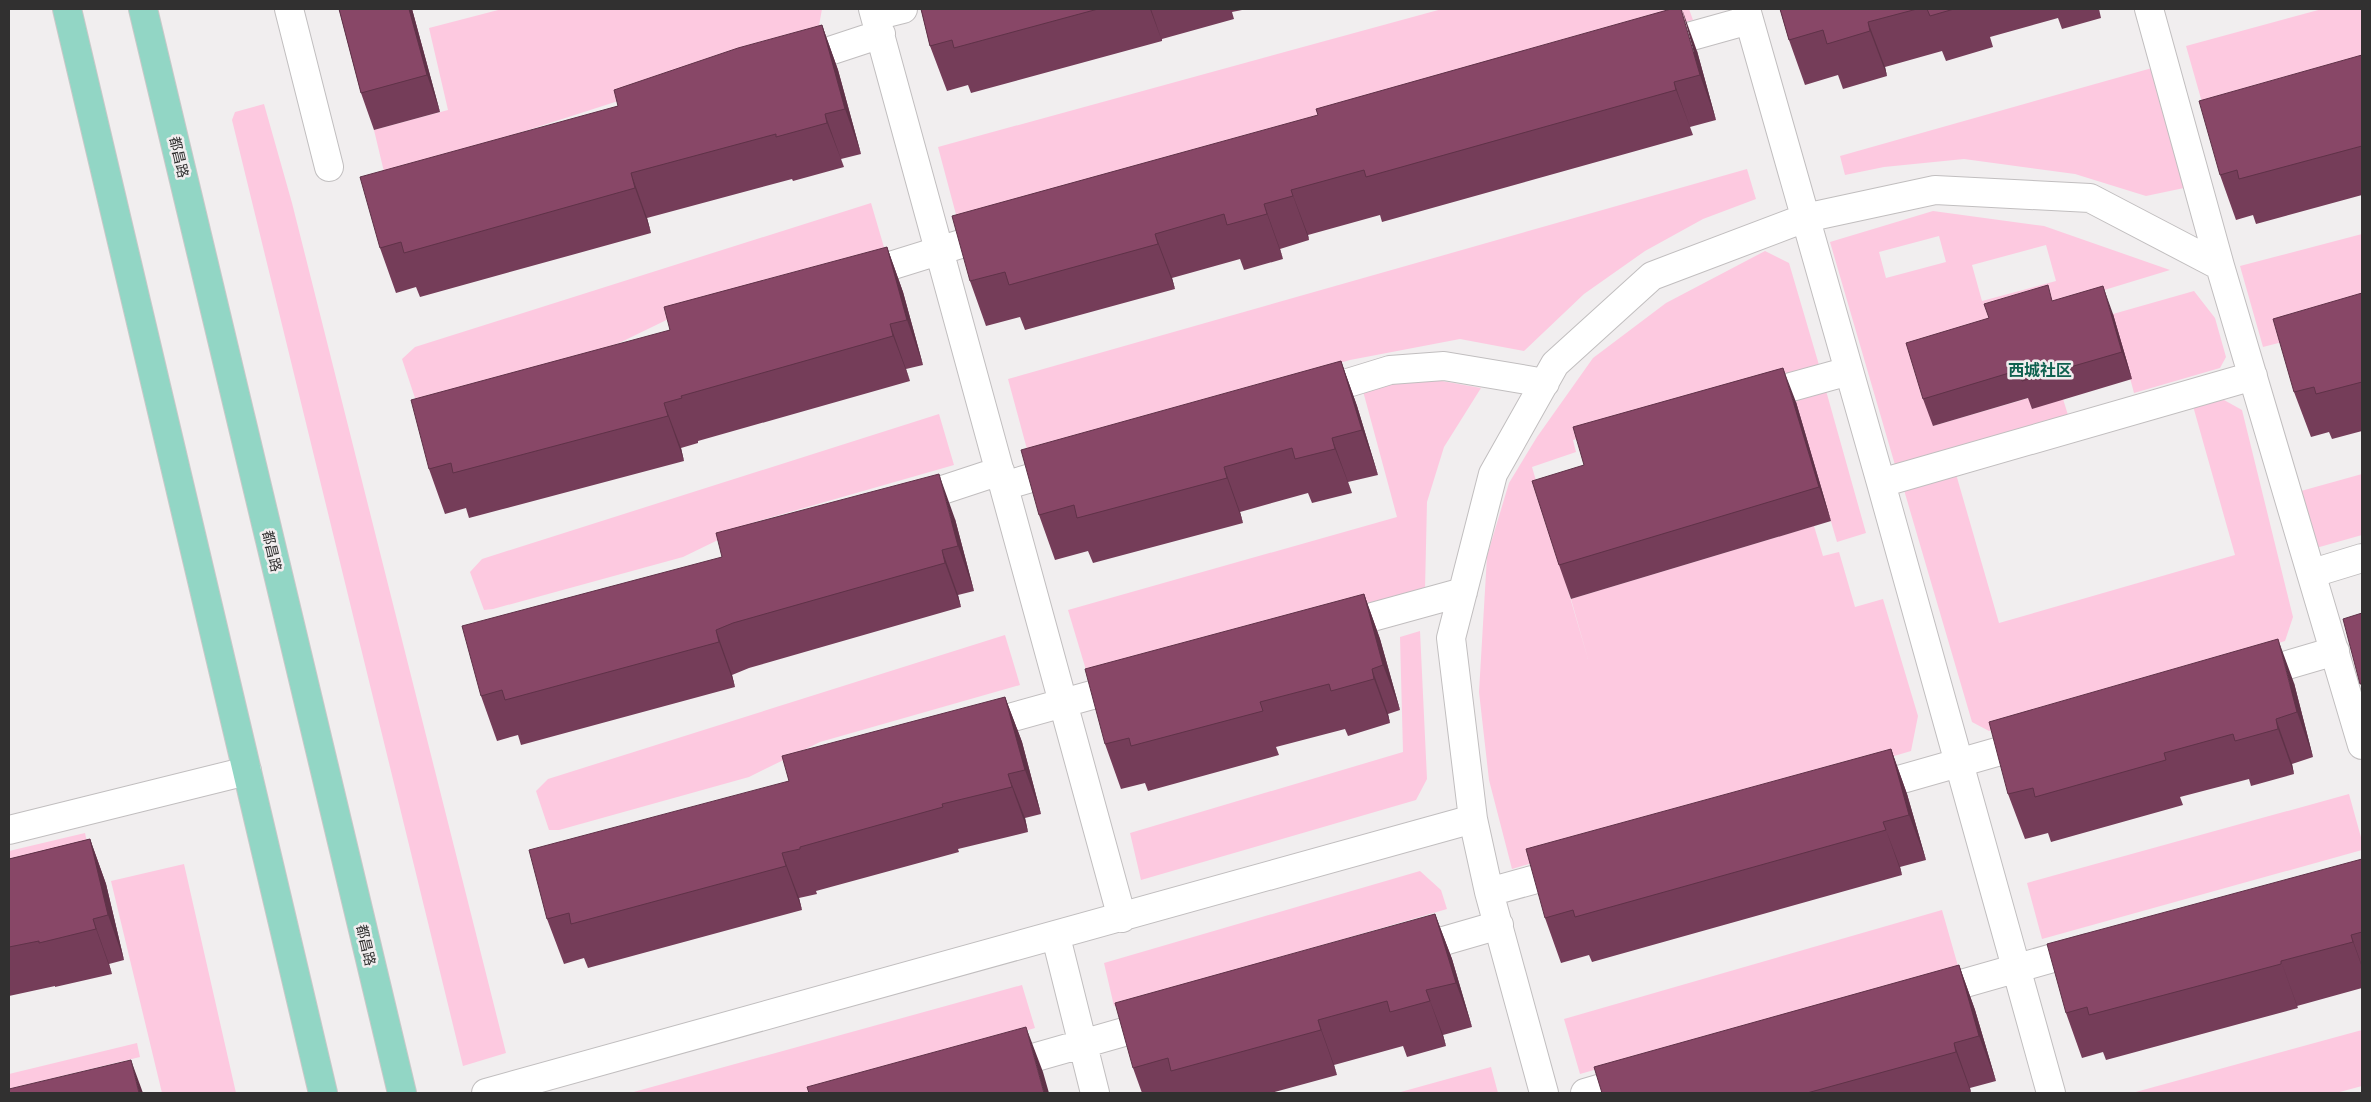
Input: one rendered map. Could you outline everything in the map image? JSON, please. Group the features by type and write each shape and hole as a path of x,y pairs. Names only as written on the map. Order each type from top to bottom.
{"main road":[{"path":"67,9 323,1093"},
{"name":"都昌路","path":"143,9 402,1093"}],"lane":[{"path":"289,9 329,167"},
{"path":"768,72 903,9"},
{"path":"2149,9 2220,266 2313,573 2362,745"},
{"path":"1634,52 1747,14 1881,483 2051,1093"},
{"path":"876,20 1122,918"},
{"path":"1544,1093 1489,892 1473,819 1451,638 1493,474 1556,364 1652,276 1805,218 1935,190 2090,198 2220,266"},
{"path":"836,284 939,249 1016,227"},
{"path":"1286,401 1390,370 1435,366 1545,383"},
{"path":"1734,403 1849,370"},
{"path":"1881,483 2253,376"},
{"path":"886,508 1002,479 1089,461"},
{"path":"2313,573 2362,558"},
{"path":"1311,634 1463,592"},
{"path":"2232,682 2335,651"},
{"path":"949,736 1149,679"},
{"path":"1844,795 2053,736"},
{"path":"9,830 247,770"},
{"path":"486,1093 1056,937 1473,819"},
{"path":"1489,892 1595,864"},
{"path":"1386,957 1499,925"},
{"path":"1056,937 1095,1093"},
{"path":"1910,999 2109,942"},
{"path":"978,1074 1187,1014"},
{"path":"1585,1093 1662,1071"}],"shaded area":[{"path":"502,9 822,9 817,37 385,176 374,130 448,110 429,28"},
{"path":"1442,9 1689,9 1693,20 958,222 938,147"},
{"path":"2322,9 2362,9 2362,84 2209,127 2186,46"},
{"path":"2152,68 2184,188 2146,196 2075,174 1964,159 1884,167 1845,175 1840,156"},
{"path":"264,104 292,203 506,1053 463,1066 232,120 235,112"},
{"path":"1747,169 1756,199 1703,219 1645,251 1584,294 1524,351 1460,339 1350,360 1028,453 1008,379"},
{"path":"871,203 886,254 687,310 615,345 425,398 415,398 402,359 415,347"},
{"path":"1933,211 2044,226 2170,270 2055,305 1933,426 2029,398 2063,399 2068,415 1895,465 1830,242","holes":["1939,236 1946,262 1886,278 1879,252","2046,245 2056,281 1982,301 1972,265"]},
{"path":"2362,234 2362,321 2263,347 2240,266"},
{"path":"1765,251 1789,263 1819,365 1573,440 1576,452 1532,467 1588,659 1571,599 1814,526 1823,556 1839,552 1855,607 1883,599 1918,716 1911,751 1512,869 1489,780 1479,692 1487,556 1509,483 1537,437 1593,358 1666,303"},
{"path":"2194,291 2215,318 2226,357 2220,368 2134,393 2113,314"},
{"path":"1404,380 1442,381 1481,388 1444,447 1427,502 1425,590 1089,680 1068,610 1397,517 1363,391"},
{"path":"1825,387 1866,533 1837,542 1794,396"},
{"path":"2224,400 2242,410 2293,617 2285,641 1989,731 1972,722 1904,490 1956,474 1999,623 2235,555 2193,406"},
{"path":"939,414 954,465 755,522 683,557 484,610 470,572 482,559"},
{"path":"2362,474 2362,535 2316,548 2301,491"},
{"path":"1420,631 1427,779 1416,800 1141,880 1130,833 1403,752 1400,637"},
{"path":"1005,635 1020,685 820,742 749,777 559,830 549,830 536,791 548,779"},
{"path":"2349,794 2362,841 2362,850 2042,939 2027,883"},
{"path":"85,833 88,847 9,866 9,851"},
{"path":"184,864 236,1093 162,1093 111,881"},
{"path":"1420,871 1441,890 1447,909 1114,1006 1104,963"},
{"path":"1942,910 1958,966 1580,1074 1564,1019"},
{"path":"1022,985 1035,1028 820,1093 630,1093"},
{"path":"2362,1030 2362,1086 2336,1093 2132,1093"},
{"path":"137,1043 140,1057 9,1089 9,1074"},
{"path":"1491,1067 1498,1093 1397,1093"}],"building":[{"path":"339,9 409,9 427,75 361,93"},
{"path":"921,9 1098,9 954,48 952,40 930,46"},
{"path":"1671,9 1681,9 1700,75 1674,82 1676,90 1366,177 1364,170 1291,190 1293,196 1264,204 1267,214 1227,225 1224,214 1155,234 1158,244 1009,285 1005,272 970,281 952,216 1318,115 1316,109"},
{"path":"1780,9 1917,9 1868,22 1870,31 1827,44 1823,30 1789,40"},
{"path":"1927,9 1954,9 1930,16"},
{"path":"822,25 845,109 825,114 827,123 776,137 776,134 631,173 635,188 404,253 401,242 380,248 360,177 618,106 614,90 738,48"},
{"path":"2362,55 2362,146 2239,179 2237,170 2220,175 2199,101"},
{"path":"887,247 907,320 890,324 893,336 681,396 682,398 664,403 668,416 453,473 451,463 429,469 411,400 670,330 664,307"},
{"path":"2048,285 2052,301 2103,286 2122,352 2022,381 2019,370 1923,399 1906,343 1989,318 1984,304"},
{"path":"2362,293 2362,382 2316,394 2314,387 2294,392 2273,319"},
{"path":"1341,361 1362,430 1332,438 1335,449 1295,459 1292,448 1224,467 1227,478 1077,518 1074,505 1039,515 1021,450"},
{"path":"1783,368 1819,487 1559,565 1532,481 1584,465 1573,427"},
{"path":"939,474 958,546 942,550 945,563 733,623 716,630 719,642 505,700 502,690 481,696 462,626 722,557 716,533"},
{"path":"1364,594 1383,665 1372,669 1374,679 1331,691 1329,684 1260,702 1263,711 1131,746 1129,738 1105,744 1085,669"},
{"path":"2362,613 2362,684 2360,684 2343,619"},
{"path":"2278,639 2297,712 2276,719 2278,729 2235,741 2233,734 2164,753 2166,760 2035,797 2033,788 2008,794 1989,722"},
{"path":"1005,697 1025,770 1008,774 1012,787 942,804 943,807 782,853 786,866 571,924 569,913 547,919 529,850 789,781 782,756"},
{"path":"1891,749 1909,815 1883,822 1886,830 1575,917 1573,910 1545,918 1526,849"},
{"path":"90,839 108,915 93,919 96,929 39,943 39,941 9,947 9,859"},
{"path":"2362,859 2362,932 2351,935 2353,942 2281,961 2281,964 2089,1015 2087,1007 2066,1013 2047,944"},
{"path":"1435,914 1456,983 1426,990 1430,1001 1390,1012 1387,1001 1318,1020 1321,1030 1171,1071 1168,1058 1133,1068 1115,1003"},
{"path":"1959,965 1979,1036 1954,1043 1956,1052 1807,1093 1602,1093 1594,1067"},
{"path":"1026,1027 1044,1093 809,1093 807,1087"},
{"path":"131,1060 139,1093 9,1093 9,1089"}],"district":[{"name":"西城社区","path":"2040,370"}]}
